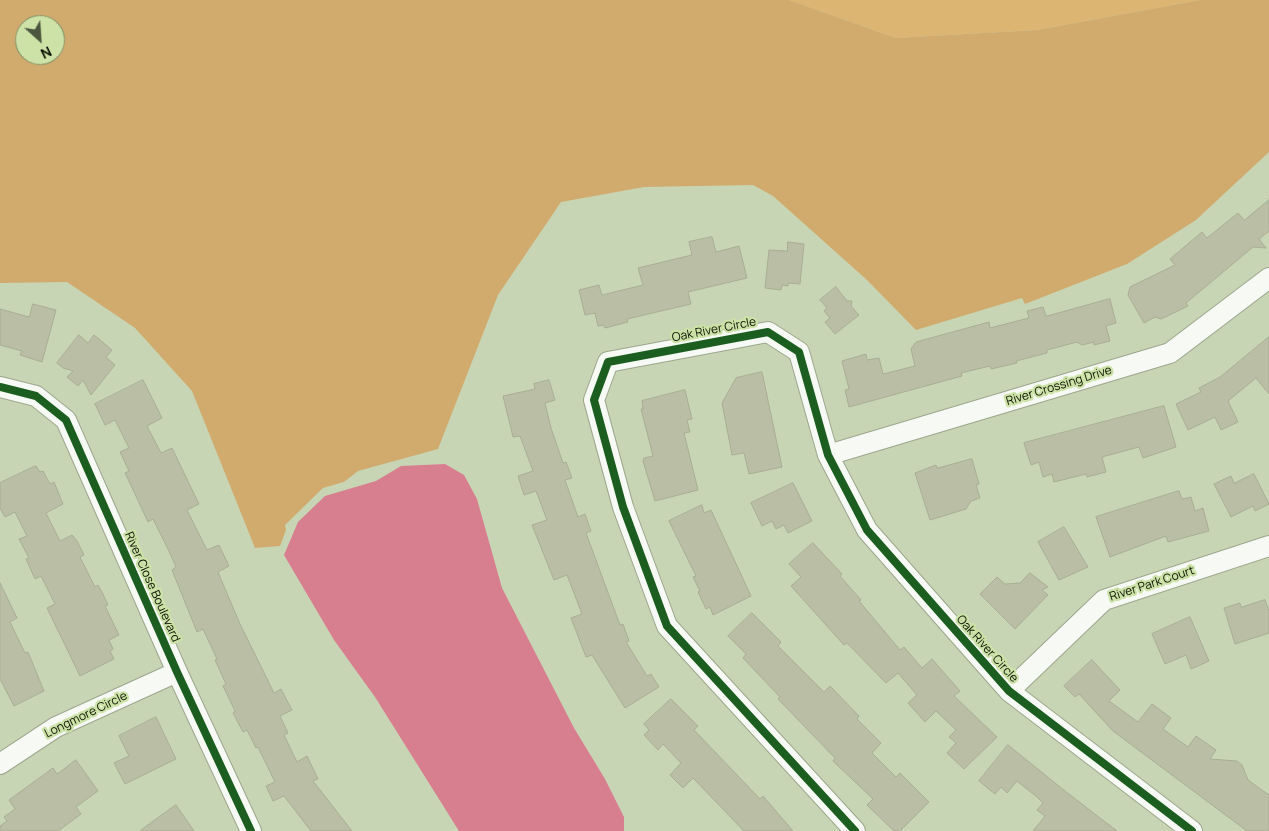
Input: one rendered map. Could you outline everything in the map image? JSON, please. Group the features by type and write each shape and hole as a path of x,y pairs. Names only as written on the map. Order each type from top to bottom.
{"street":[{"name":"River Crossing Drive","path":"828,455 1170,353 1269,278"},
{"name":"Oak River Circle","path":"855,831 667,626 623,507 594,400 608,362 768,332 799,352 828,455 867,530 1009,692 1192,831"},
{"name":"River Close Boulevard","path":"0,387 36,396 66,420 177,672 251,831"},
{"name":"River Park Court","path":"1009,692 1104,600 1269,546"},
{"name":"Longmore Circle","path":"0,764 56,727 177,672"}],"shaded area":[{"path":"0,0 789,0 896,38 1037,30 1200,0 1269,0 1269,152 1196,220 1127,264 1025,304 1022,298 916,330 867,280 773,196 753,185 644,187 561,202 498,295 438,449 358,471 344,482 323,488 285,525 286,530 280,546 255,548 192,391 135,328 67,282 0,283"},
{"path":"789,0 1200,0 1037,30 896,38"},
{"path":"445,464 464,475 477,499 502,588 574,728 605,779 624,817 624,831 459,831 375,697 334,640 284,555 298,522 325,496 376,481 401,466"}],"building":[{"path":"1269,200 1269,231 1259,239 1266,248 1253,247 1186,303 1188,306 1161,319 1155,317 1144,323 1128,295 1130,287 1175,265 1170,259 1202,232 1207,238 1238,213 1244,220"},
{"path":"712,237 716,252 739,246 747,278 688,292 691,304 627,319 628,322 605,328 604,325 598,326 595,313 585,315 579,290 599,285 602,295 643,285 638,268 692,255 689,242"},
{"path":"788,242 804,244 800,284 788,283 788,286 782,285 781,290 765,288 769,250 787,251"},
{"path":"836,287 847,301 852,301 851,306 859,315 835,334 825,322 830,318 824,311 827,308 820,300"},
{"path":"1110,299 1116,323 1106,326 1110,341 1094,345 1094,342 1082,345 1077,342 1047,350 1047,353 1016,361 1017,363 991,369 990,366 961,373 962,376 849,407 845,390 849,389 842,361 866,354 867,360 879,358 883,374 915,366 911,349 916,342 989,322 990,328 1029,318 1027,311 1043,307 1046,316"},
{"path":"33,304 56,310 42,362 20,355 22,351 0,345 0,309 29,317"},
{"path":"79,335 88,343 94,335 112,350 106,357 115,365 91,395 83,380 78,386 67,377 73,371 63,368 57,363"},
{"path":"1269,337 1269,394 1256,378 1228,401 1238,422 1221,430 1215,417 1188,430 1176,404 1201,392 1199,388 1220,377"},
{"path":"762,372 782,467 749,474 744,453 732,455 722,403 736,378"},
{"path":"143,380 162,418 147,426 161,453 172,448 199,504 187,510 207,550 219,545 229,566 218,572 240,624 274,693 281,689 292,710 280,716 288,733 284,735 297,762 307,756 318,779 313,781 352,831 311,831 284,796 273,801 266,786 275,782 258,747 256,748 247,730 243,732 233,713 235,711 223,686 226,684 215,660 217,659 203,629 197,632 172,570 176,567 168,549 153,519 148,522 125,473 129,471 120,452 129,448 115,420 105,425 95,404"},
{"path":"549,380 555,400 545,403 563,463 566,462 572,478 565,480 578,517 585,514 591,531 586,533 620,625 623,624 629,641 626,642 647,676 651,674 659,687 625,708 592,655 586,657 571,618 582,614 567,575 554,580 532,525 547,520 536,491 524,495 518,476 533,471 520,436 513,437 503,396 535,389 534,384"},
{"path":"685,390 692,419 687,420 690,432 684,433 698,490 655,501 643,461 644,458 653,456 641,409 643,409 642,401"},
{"path":"1164,406 1176,447 1143,458 1139,447 1102,457 1106,472 1087,477 1086,474 1054,482 1052,474 1043,477 1039,462 1031,465 1024,443"},
{"path":"972,459 979,484 976,485 980,498 971,501 966,509 930,520 915,473 936,465 937,468"},
{"path":"36,466 40,472 43,471 50,484 54,482 63,504 46,513 60,541 72,535 77,541 84,555 80,557 95,587 98,585 102,592 108,605 105,606 119,635 109,640 113,649 110,651 114,659 80,676 47,608 55,604 41,576 35,579 26,559 29,558 19,539 27,536 15,512 5,517 0,508 0,483"},
{"path":"1254,474 1269,504 1255,511 1253,506 1231,517 1214,484 1231,476 1234,483"},
{"path":"793,483 812,521 788,533 784,525 776,529 772,521 762,526 751,503"},
{"path":"1179,491 1182,499 1191,497 1195,511 1203,508 1209,531 1168,542 1166,536 1110,557 1096,517"},
{"path":"702,505 704,513 711,510 751,596 713,615 710,607 706,609 698,592 700,591 693,577 696,576 669,521"},
{"path":"1064,527 1088,567 1059,580 1038,542"},
{"path":"813,543 842,574 840,576 861,600 859,601 900,650 904,647 922,668 932,659 960,691 954,696 997,737 964,769 947,753 956,743 949,737 956,730 936,711 925,722 908,703 917,695 898,673 886,683 847,643 844,645 791,586 801,577 789,564"},
{"path":"1030,573 1048,587 1042,590 1048,595 1015,629 980,594 997,577 1005,584 1020,583"},
{"path":"0,583 17,618 10,622 25,653 28,652 44,691 14,706 0,679"},
{"path":"1265,600 1269,611 1269,633 1235,644 1224,608 1240,603 1241,607"},
{"path":"752,613 781,642 778,646 824,692 830,686 859,716 857,719 881,743 872,753 896,777 900,773 929,802 900,831 894,831 867,805 873,799 833,761 835,758 778,699 780,697 743,658 746,654 728,636"},
{"path":"1190,617 1209,661 1191,669 1186,655 1165,664 1152,634"},
{"path":"1092,660 1120,690 1109,701 1138,722 1152,704 1171,718 1163,729 1188,747 1196,736 1216,750 1210,759 1237,761 1242,765 1248,780 1269,795 1269,831 1247,831 1113,731 1079,694 1075,697 1064,686"},
{"path":"671,699 698,726 694,730 760,799 763,796 793,831 744,831 693,778 683,788 670,775 681,763 663,744 658,750 644,735 649,730 644,724"},
{"path":"156,717 176,759 125,784 114,763 129,756 119,736"},
{"path":"1008,745 1117,831 1033,831 1045,816 1037,810 1043,803 1037,797 1017,781 1007,793 1001,787 995,794 979,781"},
{"path":"76,760 98,791 76,807 81,814 58,831 0,831 0,826 7,821 4,817 15,809 9,800 53,768 57,774"},
{"path":"176,805 194,831 140,831"}],"cycle path":[{"path":"855,831 667,626 623,507 594,400 608,362 768,332 799,352 828,455 867,530 1009,691 1192,831"},
{"path":"0,387 36,396 66,420 177,672 251,831"}]}
